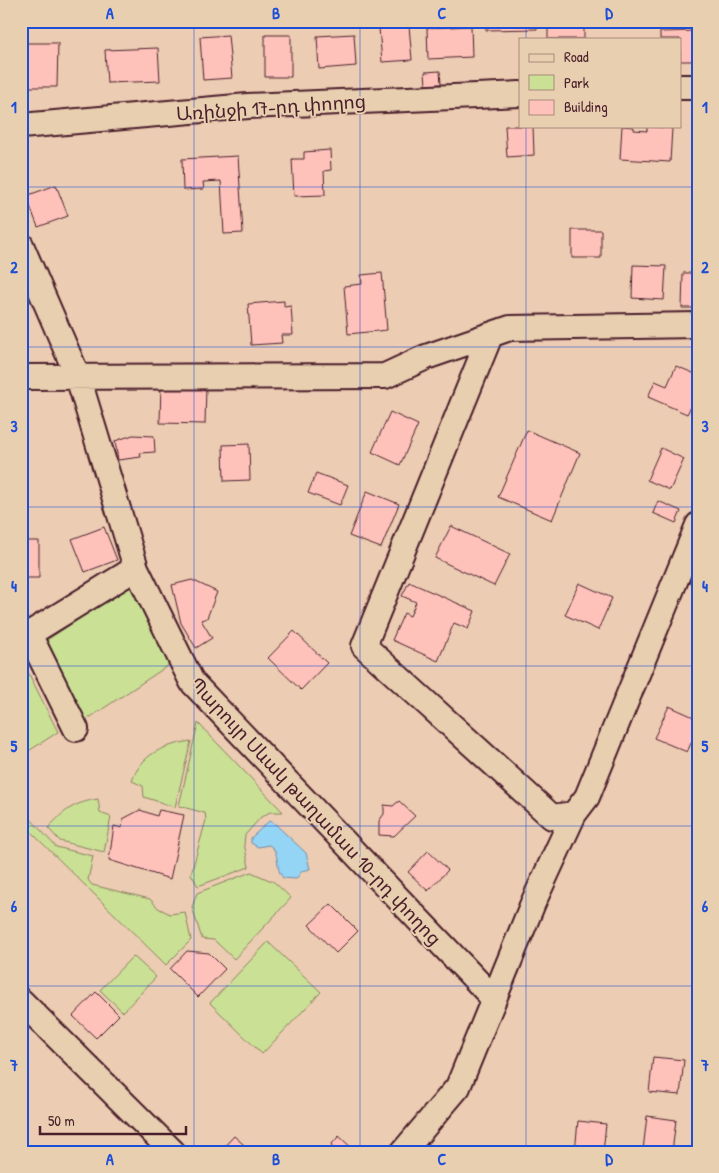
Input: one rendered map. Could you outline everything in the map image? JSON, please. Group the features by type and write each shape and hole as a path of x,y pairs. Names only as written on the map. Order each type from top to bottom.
{"street":[{"path":"682,87 698,86"},
{"name":"Առինջի 17-րդ փողոց","path":"21,126 248,106 519,94"},
{"name":"Պարույր Սևակ թաղամաս 10-րդ փողոց","path":"21,245 78,378 136,568 192,682 494,999"},
{"path":"21,377 385,376 426,357 510,328 698,324"},
{"path":"490,336 364,646 552,817 574,814"},
{"path":"403,1152 458,1087 530,911 574,814 588,797 698,525"},
{"path":"76,729 25,634 136,568"},
{"path":"21,1001 173,1152"}],"green space":[{"path":"132,584 175,661 86,720 47,640"},
{"path":"21,658 58,732 21,756"},
{"path":"198,723 283,812 270,812 261,817 245,835 244,844 249,867 198,886 191,874 206,820 205,813 179,806"},
{"path":"191,741 175,807 144,797 143,786 132,781 136,771 155,752 171,745"},
{"path":"98,799 100,813 111,817 104,852 60,841 48,828 70,808"},
{"path":"28,816 56,847 93,856 88,880 92,885 150,899 158,908 170,914 185,912 191,940 166,965 29,830"},
{"path":"251,872 274,882 291,898 234,959 214,940 202,939 192,907 197,893"},
{"path":"268,942 321,992 262,1054 210,1003"},
{"path":"133,956 156,977 123,1012 100,990"}],"water":[{"path":"269,821 273,822 306,853 310,869 302,871 296,879 283,878 273,848 269,845 258,847 251,843 251,838"}],"building":[{"path":"486,21 537,21 537,29 486,30"},
{"path":"584,21 584,38 548,38 548,22"},
{"path":"409,26 412,60 382,62 379,28"},
{"path":"471,26 472,57 428,59 427,28"},
{"path":"698,31 698,61 682,61 682,38 660,38 660,32"},
{"path":"354,34 356,66 319,69 317,36"},
{"path":"228,35 232,78 203,80 200,37"},
{"path":"265,35 291,35 291,77 265,77"},
{"path":"26,43 58,43 57,87 26,87"},
{"path":"158,48 160,81 107,83 105,50"},
{"path":"440,71 441,84 426,85 425,72"},
{"path":"505,126 533,128 534,155 507,157"},
{"path":"622,128 647,131 647,128 672,128 670,162 620,159"},
{"path":"330,150 331,170 324,171 325,195 294,196 292,159 304,159 304,152"},
{"path":"238,156 243,233 224,234 221,181 203,182 204,189 183,190 182,159"},
{"path":"56,185 68,216 38,227 26,196"},
{"path":"572,230 601,230 601,258 572,258"},
{"path":"633,265 666,266 664,300 632,298"},
{"path":"382,273 387,330 348,334 344,286 362,284 361,275"},
{"path":"683,273 698,273 698,308 682,308"},
{"path":"284,301 284,307 291,306 293,335 281,335 282,343 251,345 248,304"},
{"path":"676,366 698,375 698,393 687,414 648,397 655,381 667,386"},
{"path":"161,384 206,386 205,424 160,423"},
{"path":"390,412 418,425 400,465 372,452"},
{"path":"527,430 580,453 552,520 498,497"},
{"path":"133,435 154,436 155,452 140,453 141,457 118,460 115,441"},
{"path":"249,444 250,480 224,481 223,445"},
{"path":"661,448 684,459 670,490 647,480"},
{"path":"316,473 348,485 340,505 308,493"},
{"path":"367,491 399,504 381,548 349,536"},
{"path":"658,501 681,511 676,523 653,513"},
{"path":"451,526 510,554 494,586 435,558"},
{"path":"104,527 117,560 85,572 72,539"},
{"path":"21,541 39,541 39,578 22,578"},
{"path":"192,580 217,592 207,618 201,620 212,638 196,648 181,623 172,585"},
{"path":"409,582 475,611 468,629 454,623 438,661 392,640 404,613 410,616 416,602 402,596"},
{"path":"579,583 612,598 598,630 565,615"},
{"path":"294,631 327,663 301,690 268,658"},
{"path":"669,706 698,719 698,728 687,752 654,738"},
{"path":"399,801 415,816 394,836 379,835 379,821 384,814 384,805 393,806"},
{"path":"140,810 157,816 159,810 184,815 170,879 109,860 114,826 122,828 123,819"},
{"path":"428,851 448,870 428,891 408,872"},
{"path":"331,904 358,931 336,953 309,925"},
{"path":"187,951 209,953 225,969 198,997 170,969"},
{"path":"96,992 119,1015 96,1038 73,1016"},
{"path":"653,1057 684,1060 680,1095 649,1092"},
{"path":"647,1116 676,1120 672,1152 643,1150"},
{"path":"578,1121 606,1124 603,1152 575,1152"},
{"path":"234,1136 252,1152 219,1152"},
{"path":"339,1136 356,1152 339,1152 331,1145"}]}
